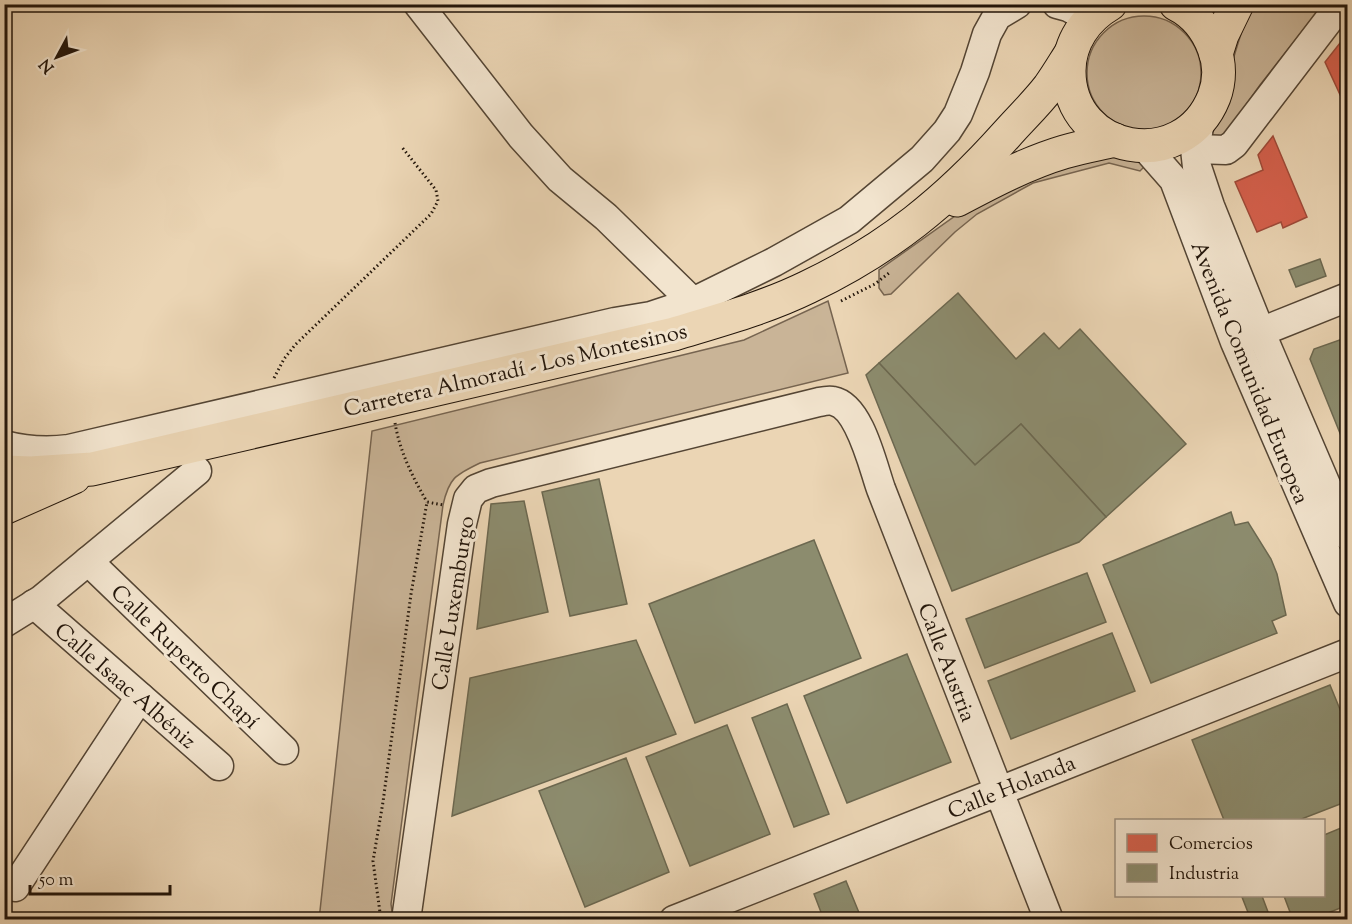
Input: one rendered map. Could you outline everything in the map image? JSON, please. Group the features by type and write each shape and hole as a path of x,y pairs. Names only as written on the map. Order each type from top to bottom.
{"main road":[{"path":"1176,4 1198,20 1209,36 1216,54 1219,72 1216,90 1197,135"},
{"path":"1216,54 1222,34 1237,4"},
{"name":"Carretera Almoradí - Los Montesinos","path":"4,472 31,473 92,469 674,334 758,308 807,288 885,245 918,221 988,155 1048,88 1071,52 1082,29 1100,12"},
{"path":"1071,52 1070,79 1076,105 1086,120 1099,132 1130,144"},
{"name":"Carretera Almoradí - Los Montesinos","path":"918,221 991,182 1065,152 1175,140 1188,132 1197,135"},
{"name":"Carretera Almoradí - Los Montesinos","path":"4,508 92,469"}],"street":[{"path":"418,4 521,136 560,179 606,217 693,302"},
{"path":"4,445 23,450 46,452 69,449 615,322 651,316 693,302 774,262 849,220 922,159 947,131 958,114 987,34 997,16 1017,4"},
{"path":"1057,4 1100,12"},
{"path":"1197,135 1226,150 1234,144 1341,4"},
{"name":"Avenida Comunidad Europea","path":"1197,135 1197,166 1248,337 1347,603"},
{"name":"Avenida Comunidad Europea","path":"1130,144 1174,180 1248,337 1347,536"},
{"path":"1248,337 1347,297"},
{"name":"Calle Luxemburgo","path":"406,920 465,513 468,500 476,489 491,483 819,402 833,401 845,406"},
{"name":"Calle Austria","path":"845,406 861,431 881,489 1049,920"},
{"path":"4,623 34,604 197,471"},
{"name":"Calle Ruperto Chapí","path":"88,561 284,750"},
{"name":"Calle Isaac Albéniz","path":"34,604 219,766"},
{"name":"Calle Holanda","path":"674,920 1347,653"},
{"path":"15,887 140,698"}],"path":[{"path":"263,405 277,371 295,345 431,214 435,207 438,201 436,190 401,146"},
{"path":"381,920 372,861 411,594 427,502 405,462 398,442 391,399"},
{"path":"427,502 438,503 465,513"}],"shaded area":[{"path":"1252,5 1323,5 1260,85 1222,139 1209,136 1245,21"},
{"path":"1144,16 1166,20 1184,33 1197,51 1201,73 1197,95 1184,113 1166,126 1144,130 1122,126 1104,113 1091,95 1087,73 1091,51 1104,33 1122,20"},
{"path":"1106,152 1148,163 1140,171 1109,163 1033,183 977,214 955,232 891,294 884,295 879,288 879,270 972,204"},
{"path":"828,301 848,373 480,463 454,478 443,505 391,904 393,919 319,920 372,431 744,340"}],"building: Comercios":[{"path":"1348,33 1348,112 1325,62"},
{"path":"1273,136 1307,217 1283,228 1281,222 1257,232 1235,182 1263,170 1258,155"}],"building: Industria":[{"path":"1320,259 1326,276 1296,287 1289,270"},
{"path":"958,293 1016,359 1044,333 1059,349 1080,329 1186,444 1106,517 1021,424 975,465 879,363"},
{"path":"1348,337 1348,453 1310,359 1314,349"},
{"path":"879,363 975,465 1021,424 1106,517 1079,542 952,591 866,375"},
{"path":"599,479 627,604 570,616 542,492"},
{"path":"524,501 548,612 477,629 491,504"},
{"path":"1231,512 1235,525 1248,522 1271,559 1277,574 1286,615 1272,621 1277,633 1151,683 1103,565"},
{"path":"814,540 861,658 695,723 649,604"},
{"path":"1087,573 1106,622 985,668 966,619"},
{"path":"1112,633 1135,691 1011,739 988,681"},
{"path":"636,640 676,734 452,816 470,678"},
{"path":"907,654 951,762 847,803 804,696"},
{"path":"1330,685 1348,729 1348,801 1302,819 1224,819 1192,740"},
{"path":"787,704 829,814 794,827 752,718"},
{"path":"727,725 770,834 690,866 646,757"},
{"path":"626,758 669,872 585,907 539,791"},
{"path":"1348,825 1348,905 1310,920 1293,920 1284,897 1325,897 1325,835"},
{"path":"846,881 862,920 824,920 814,894"},
{"path":"1242,897 1262,897 1271,920 1251,920"}]}
